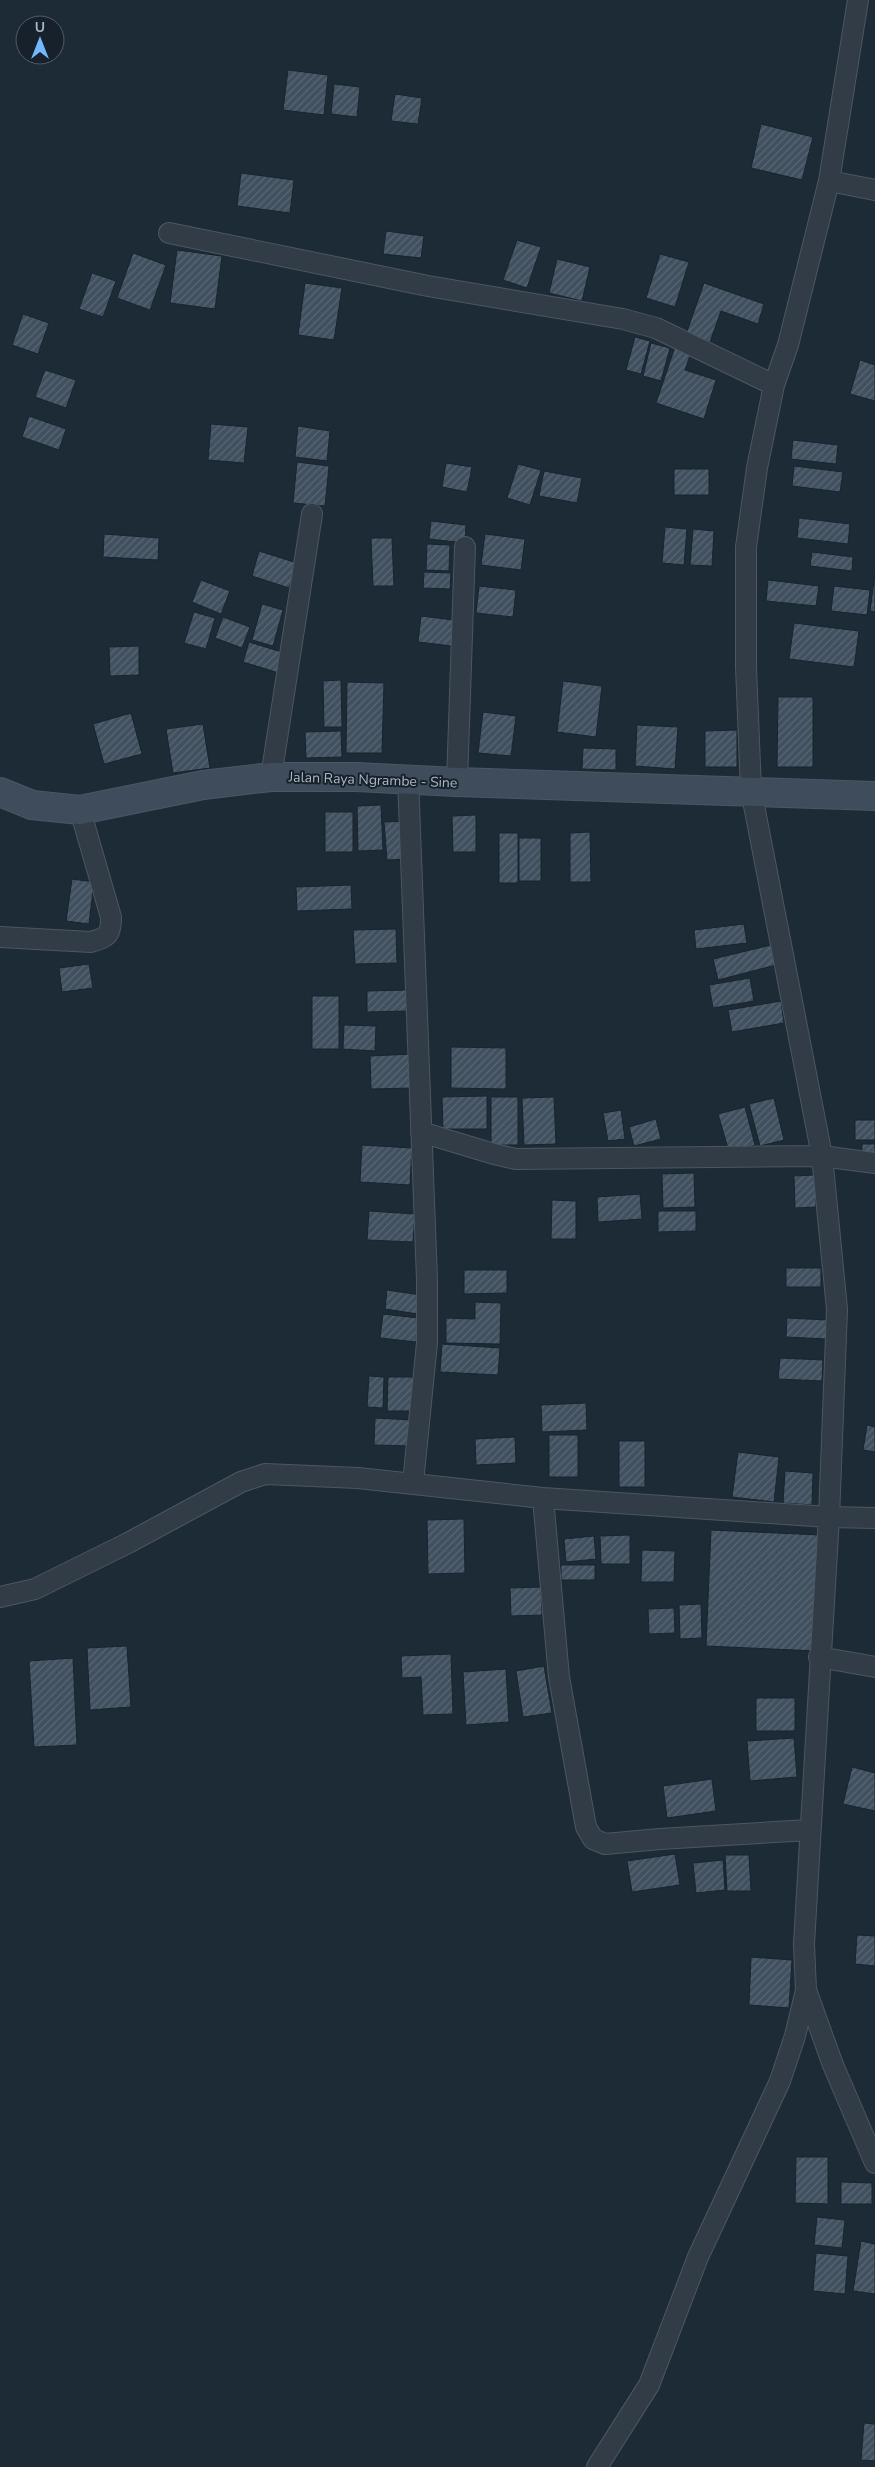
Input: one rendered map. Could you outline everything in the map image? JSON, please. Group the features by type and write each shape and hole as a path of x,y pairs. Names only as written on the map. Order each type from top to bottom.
{"main road":[{"name":"Jalan Raya Ngrambe - Sine","path":"0,792 32,805 80,810 202,784 271,777 408,778 457,782 751,790 875,796"}],"street":[{"path":"597,2467 649,2385 698,2257 780,2081 795,2036 806,1990 804,1944 809,1830 829,1517 837,1309 822,1156 751,790 746,667 746,547 757,468 774,386 788,345 829,182 858,0"},
{"path":"829,182 875,190"},
{"path":"169,233 428,286 623,318 656,328 774,386"},
{"path":"271,777 312,514"},
{"path":"457,782 465,547"},
{"path":"408,778 427,1280 426,1343 413,1483"},
{"path":"0,937 91,942 105,938 111,930 111,917 80,810"},
{"path":"421,1132 494,1154 516,1158 822,1156 875,1164"},
{"path":"0,1597 35,1590 128,1543 241,1482 265,1474 358,1478 543,1498 829,1517 875,1518"},
{"path":"543,1498 559,1677 586,1827 593,1839 606,1844 809,1830"},
{"path":"819,1657 875,1667"},
{"path":"806,1990 833,2065 875,2163"}],"building":[{"path":"288,70 328,75 324,115 283,110"},
{"path":"334,84 360,87 357,117 331,114"},
{"path":"395,94 422,98 418,124 391,121"},
{"path":"761,124 813,137 802,180 751,168"},
{"path":"241,173 294,180 290,213 237,206"},
{"path":"386,231 424,236 421,258 383,254"},
{"path":"517,240 541,247 527,288 503,280"},
{"path":"177,250 222,256 215,309 170,303"},
{"path":"133,253 166,265 150,310 117,298"},
{"path":"660,254 689,262 675,307 646,298"},
{"path":"557,259 590,267 582,301 549,293"},
{"path":"92,273 116,281 103,317 79,309"},
{"path":"305,283 342,288 334,340 298,335"},
{"path":"704,283 764,304 758,324 721,311 710,342 686,334"},
{"path":"23,314 49,323 38,354 12,345"},
{"path":"635,337 650,341 641,374 626,370"},
{"path":"651,343 670,348 661,381 643,376"},
{"path":"676,344 692,350 685,370 716,380 704,419 656,403"},
{"path":"860,360 875,365 875,401 850,394"},
{"path":"45,370 76,380 66,408 35,397"},
{"path":"29,416 66,429 59,450 22,437"},
{"path":"211,424 248,427 244,463 208,460"},
{"path":"298,426 330,431 327,461 295,457"},
{"path":"793,440 838,445 836,464 791,459"},
{"path":"297,462 329,466 325,506 293,503"},
{"path":"446,463 472,467 467,492 442,487"},
{"path":"518,464 541,470 530,505 507,498"},
{"path":"794,466 843,472 840,492 792,486"},
{"path":"674,469 709,469 709,495 674,495"},
{"path":"544,471 582,478 577,503 539,496"},
{"path":"799,518 850,524 848,544 797,538"},
{"path":"431,521 466,525 465,543 429,539"},
{"path":"665,527 687,529 684,565 662,563"},
{"path":"693,529 714,531 712,566 690,565"},
{"path":"104,534 159,538 158,560 103,557"},
{"path":"485,534 525,539 521,570 481,565"},
{"path":"371,538 392,538 394,586 373,586"},
{"path":"427,544 450,545 449,571 426,570"},
{"path":"259,551 297,563 289,588 252,576"},
{"path":"812,552 853,557 852,571 810,566"},
{"path":"424,572 451,573 450,589 423,588"},
{"path":"875,573 875,612 870,611"},
{"path":"201,580 230,591 221,614 192,602"},
{"path":"768,580 819,586 816,606 766,601"},
{"path":"479,586 516,590 513,617 476,613"},
{"path":"834,586 870,590 867,615 831,611"},
{"path":"262,604 283,610 273,646 252,640"},
{"path":"194,612 215,618 206,649 184,643"},
{"path":"421,616 454,620 452,646 418,642"},
{"path":"223,617 250,627 242,648 215,638"},
{"path":"794,623 859,631 854,667 789,659"},
{"path":"249,642 285,653 279,673 243,662"},
{"path":"139,646 139,675 110,676 109,647"},
{"path":"341,680 342,727 324,727 323,681"},
{"path":"563,681 602,686 596,737 557,732"},
{"path":"347,682 384,683 382,753 346,753"},
{"path":"778,697 813,697 813,767 777,767"},
{"path":"483,712 516,716 511,756 478,753"},
{"path":"131,713 142,754 104,764 93,724"},
{"path":"203,724 210,768 173,773 166,729"},
{"path":"637,725 678,727 675,769 635,766"},
{"path":"737,730 737,767 705,767 705,731"},
{"path":"341,731 342,757 306,758 305,732"},
{"path":"583,748 616,749 616,770 582,769"},
{"path":"381,805 383,850 358,851 357,806"},
{"path":"325,812 353,812 353,852 325,852"},
{"path":"476,815 476,852 453,852 452,816"},
{"path":"407,821 410,859 387,860 384,822"},
{"path":"590,832 591,882 570,882 570,833"},
{"path":"499,833 518,833 518,883 499,883"},
{"path":"519,838 541,838 541,881 519,881"},
{"path":"72,879 94,882 89,924 66,921"},
{"path":"351,885 352,909 297,911 296,887"},
{"path":"744,924 747,943 696,949 694,930"},
{"path":"396,929 397,963 355,964 353,930"},
{"path":"771,945 776,965 718,980 713,959"},
{"path":"89,964 93,988 62,992 59,968"},
{"path":"750,978 754,1001 713,1008 709,985"},
{"path":"407,990 407,1011 367,1012 367,991"},
{"path":"312,996 339,996 339,1049 312,1049"},
{"path":"781,1001 784,1023 732,1032 728,1010"},
{"path":"344,1025 376,1026 375,1051 343,1049"},
{"path":"451,1047 506,1048 506,1089 451,1088"},
{"path":"412,1054 413,1088 371,1089 370,1056"},
{"path":"487,1096 487,1129 443,1129 442,1097"},
{"path":"491,1097 518,1097 518,1145 491,1145"},
{"path":"554,1097 556,1144 524,1145 522,1098"},
{"path":"774,1098 784,1140 760,1146 749,1104"},
{"path":"745,1107 755,1145 729,1152 718,1114"},
{"path":"621,1110 625,1139 608,1141 603,1113"},
{"path":"656,1119 661,1139 634,1146 629,1127"},
{"path":"855,1120 875,1120 875,1140 855,1140"},
{"path":"862,1144 875,1144 875,1160 862,1159"},
{"path":"362,1145 412,1148 410,1185 360,1182"},
{"path":"694,1173 695,1207 663,1208 662,1174"},
{"path":"815,1175 816,1207 795,1208 794,1176"},
{"path":"640,1194 642,1219 598,1222 597,1197"},
{"path":"552,1200 576,1201 576,1239 551,1239"},
{"path":"369,1211 415,1214 413,1242 367,1240"},
{"path":"658,1211 696,1211 696,1231 658,1232"},
{"path":"786,1268 821,1268 821,1287 786,1287"},
{"path":"464,1270 507,1270 507,1293 464,1294"},
{"path":"387,1290 421,1295 418,1314 385,1309"},
{"path":"475,1302 501,1303 500,1344 446,1343 446,1318 475,1319"},
{"path":"383,1314 418,1318 416,1342 380,1338"},
{"path":"787,1318 828,1320 827,1339 786,1337"},
{"path":"442,1344 500,1348 498,1375 440,1372"},
{"path":"780,1358 823,1360 822,1381 778,1379"},
{"path":"369,1376 384,1377 383,1408 367,1407"},
{"path":"388,1377 417,1377 416,1411 387,1411"},
{"path":"586,1403 587,1430 542,1432 541,1405"},
{"path":"375,1418 413,1420 412,1446 374,1445"},
{"path":"867,1425 875,1427 875,1452 863,1450"},
{"path":"549,1435 578,1435 578,1477 549,1477"},
{"path":"515,1437 516,1463 476,1465 475,1439"},
{"path":"619,1441 645,1441 645,1487 619,1487"},
{"path":"738,1452 779,1457 774,1502 732,1497"},
{"path":"785,1471 813,1473 812,1505 783,1503"},
{"path":"464,1519 465,1573 428,1574 427,1520"},
{"path":"711,1530 821,1535 816,1651 706,1646"},
{"path":"630,1535 630,1564 601,1564 600,1536"},
{"path":"594,1536 596,1559 566,1562 564,1539"},
{"path":"642,1550 675,1551 674,1582 641,1582"},
{"path":"561,1565 595,1565 595,1580 561,1580"},
{"path":"541,1587 542,1615 511,1616 510,1588"},
{"path":"701,1604 702,1638 680,1639 679,1605"},
{"path":"674,1608 675,1633 649,1634 648,1609"},
{"path":"127,1646 131,1707 90,1710 87,1648"},
{"path":"451,1654 453,1714 423,1715 421,1677 402,1678 401,1656"},
{"path":"73,1658 77,1745 34,1747 29,1661"},
{"path":"544,1666 552,1713 523,1717 516,1671"},
{"path":"506,1669 509,1722 466,1725 463,1672"},
{"path":"756,1698 795,1698 795,1731 756,1731"},
{"path":"794,1738 797,1777 750,1781 747,1741"},
{"path":"852,1767 875,1773 875,1811 843,1804"},
{"path":"712,1779 716,1811 667,1818 663,1786"},
{"path":"675,1854 680,1885 632,1892 627,1861"},
{"path":"725,1855 749,1855 751,1891 727,1891"},
{"path":"723,1860 725,1890 696,1893 693,1863"},
{"path":"857,1935 875,1936 875,1966 855,1964"},
{"path":"751,1957 792,1960 789,2008 749,2005"},
{"path":"796,2157 828,2157 828,2204 795,2203"},
{"path":"841,2182 872,2183 872,2204 841,2204"},
{"path":"817,2217 845,2220 842,2248 814,2245"},
{"path":"861,2241 875,2244 875,2294 853,2291"},
{"path":"816,2253 848,2256 845,2294 813,2291"},
{"path":"864,2423 875,2424 875,2461 861,2460"}]}
